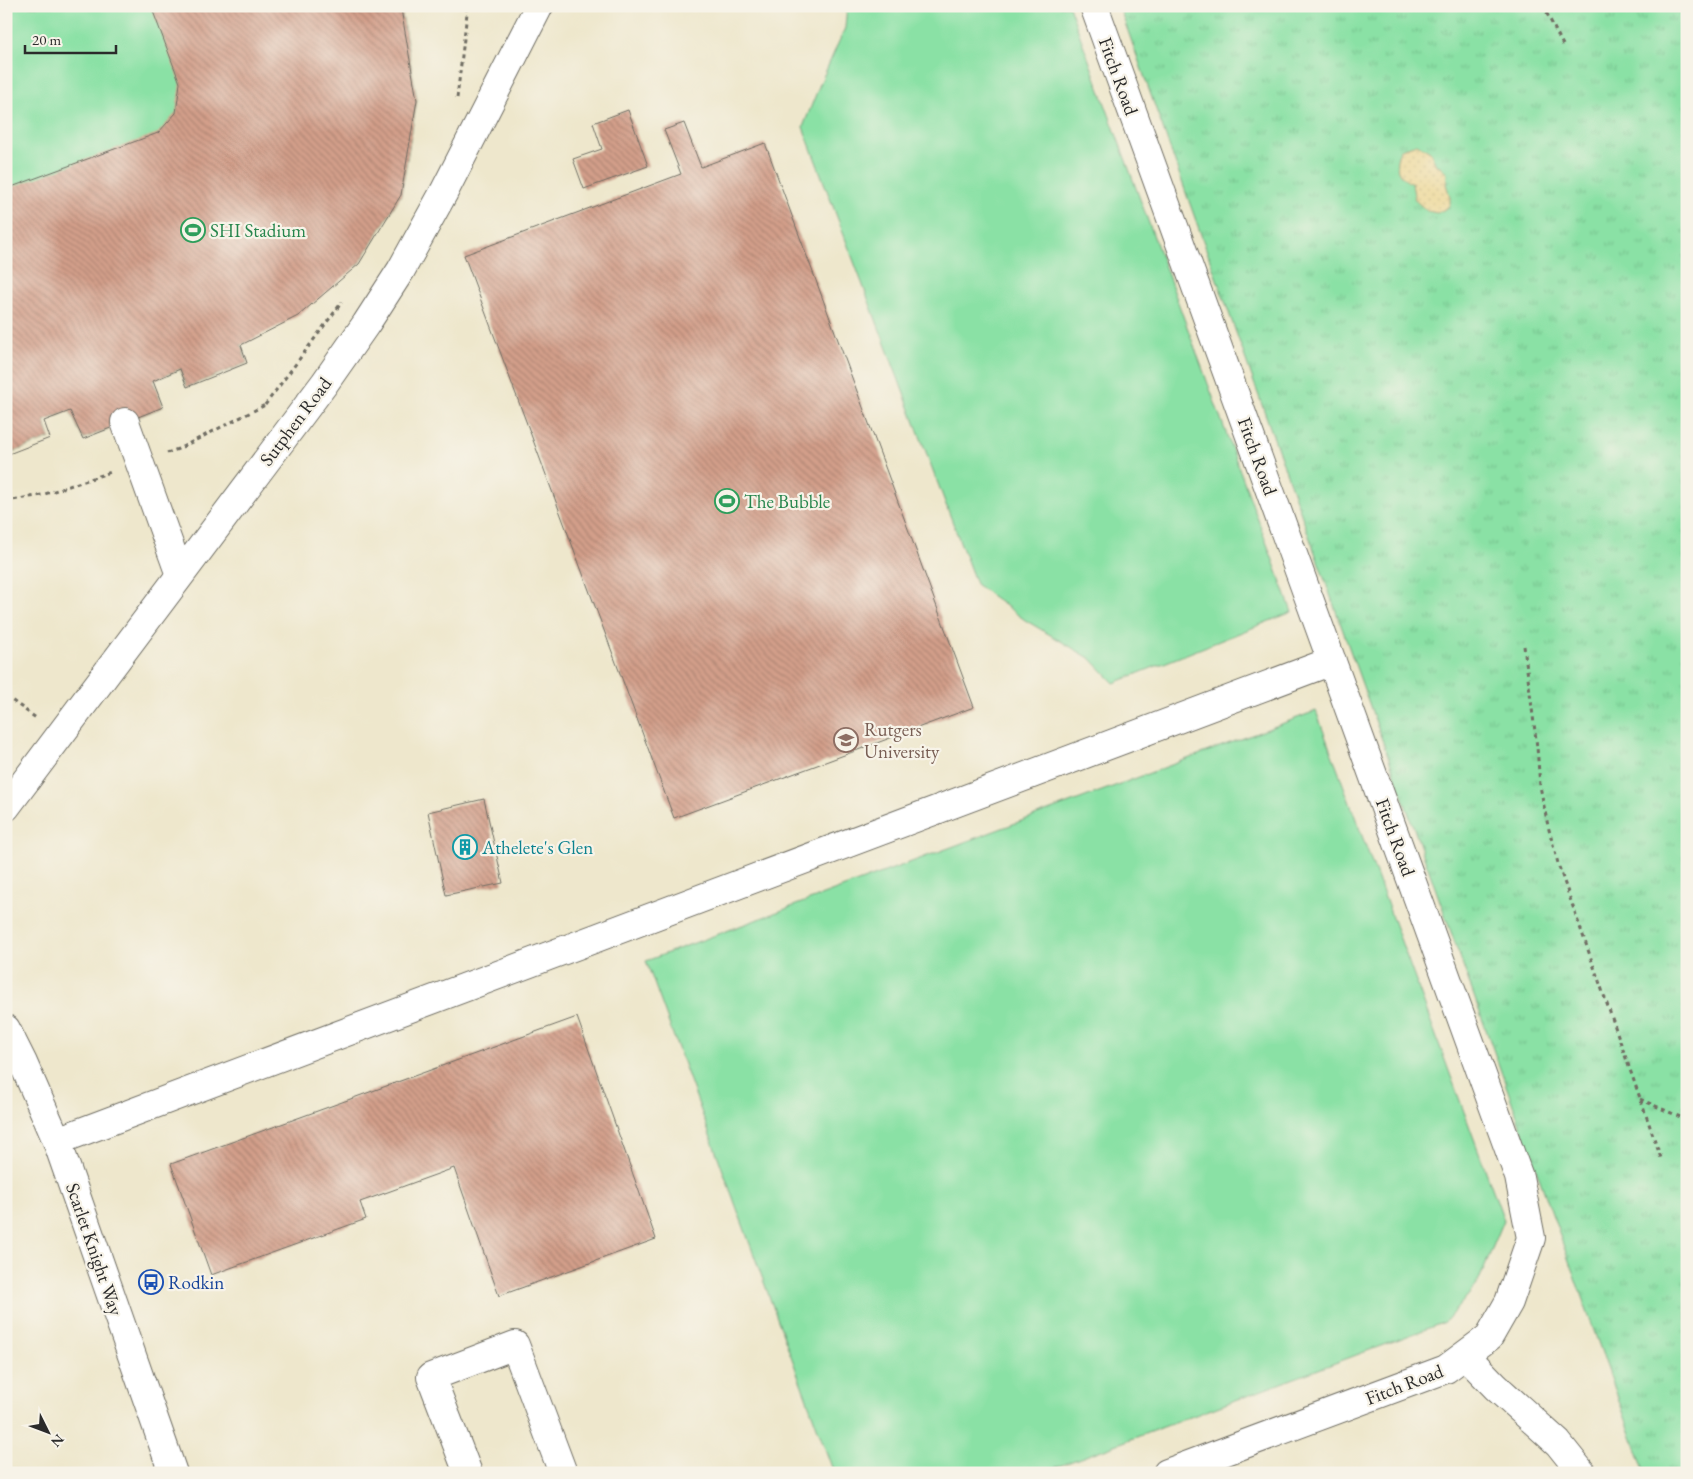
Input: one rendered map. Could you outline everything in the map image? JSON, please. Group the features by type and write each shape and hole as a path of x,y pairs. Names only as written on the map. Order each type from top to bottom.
{"street":[{"name":"Fitch Road","path":"1094,6 1519,1177 1531,1238 1509,1302 1489,1337 1446,1369 1166,1473"},
{"name":"Sutphen Road","path":"6,806 324,384 366,324 401,270 444,192 530,12"},
{"path":"124,422 180,575"},
{"path":"58,1141 1332,661"},
{"name":"Scarlet Knight Way","path":"6,1029 58,1141 173,1473"},
{"path":"468,1473 431,1377 515,1345 563,1473"},
{"path":"1466,1355 1496,1387 1558,1443 1582,1473"}],"path":[{"path":"457,99 467,13 466,6"},
{"path":"1544,6 1563,45"},
{"path":"265,405 347,295"},
{"path":"1524,646 1540,786 1548,826 1559,867 1661,1158"},
{"path":"6,696 59,735"},
{"path":"1639,1099 1687,1120"}],"green space":[{"name":"SHI Stadium","path":"6,6 409,6 401,9 417,100 401,195 359,264 241,345 247,363 187,387 180,369 153,381 163,407 83,439 70,411 44,421 50,438 6,455"},
{"path":"847,6 1069,6 1292,612 1114,683 1091,659 1025,620 976,584 803,127 845,28"},
{"path":"1119,6 1687,6 1687,1473 1645,1473"},
{"path":"1316,711 1504,1220 1477,1285 1445,1322 1040,1473 834,1473 646,961"}],"sand":[{"path":"1417,144 1430,152 1436,165 1440,166 1447,174 1446,184 1450,204 1447,208 1437,213 1427,211 1415,200 1412,184 1399,173 1397,160 1401,149"}],"building":[{"name":"SHI Stadium","path":"151,6 408,6 401,9 417,100 401,195 359,264 298,316 241,345 247,363 187,387 180,369 153,381 163,407 83,439 70,411 44,421 50,438 6,455 6,189 158,133 176,113 180,83"},
{"path":"628,110 648,166 584,189 573,159 602,149 593,123"},
{"name":"The Bubble","path":"684,123 701,167 765,143 974,707 674,818 464,255 681,174 664,130"},
{"name":"Athelete's Glen","path":"484,799 503,883 446,895 428,812"},
{"path":"577,1017 656,1239 499,1296 454,1168 360,1202 366,1219 211,1275 171,1164"}],"place":[{"name":"SHI Stadium","path":"193,230"},
{"name":"The Bubble","path":"727,501"},
{"name":"Rutgers University","path":"846,740"},
{"name":"Athelete's Glen","path":"465,847"},
{"name":"Rodkin","path":"151,1282"}]}
